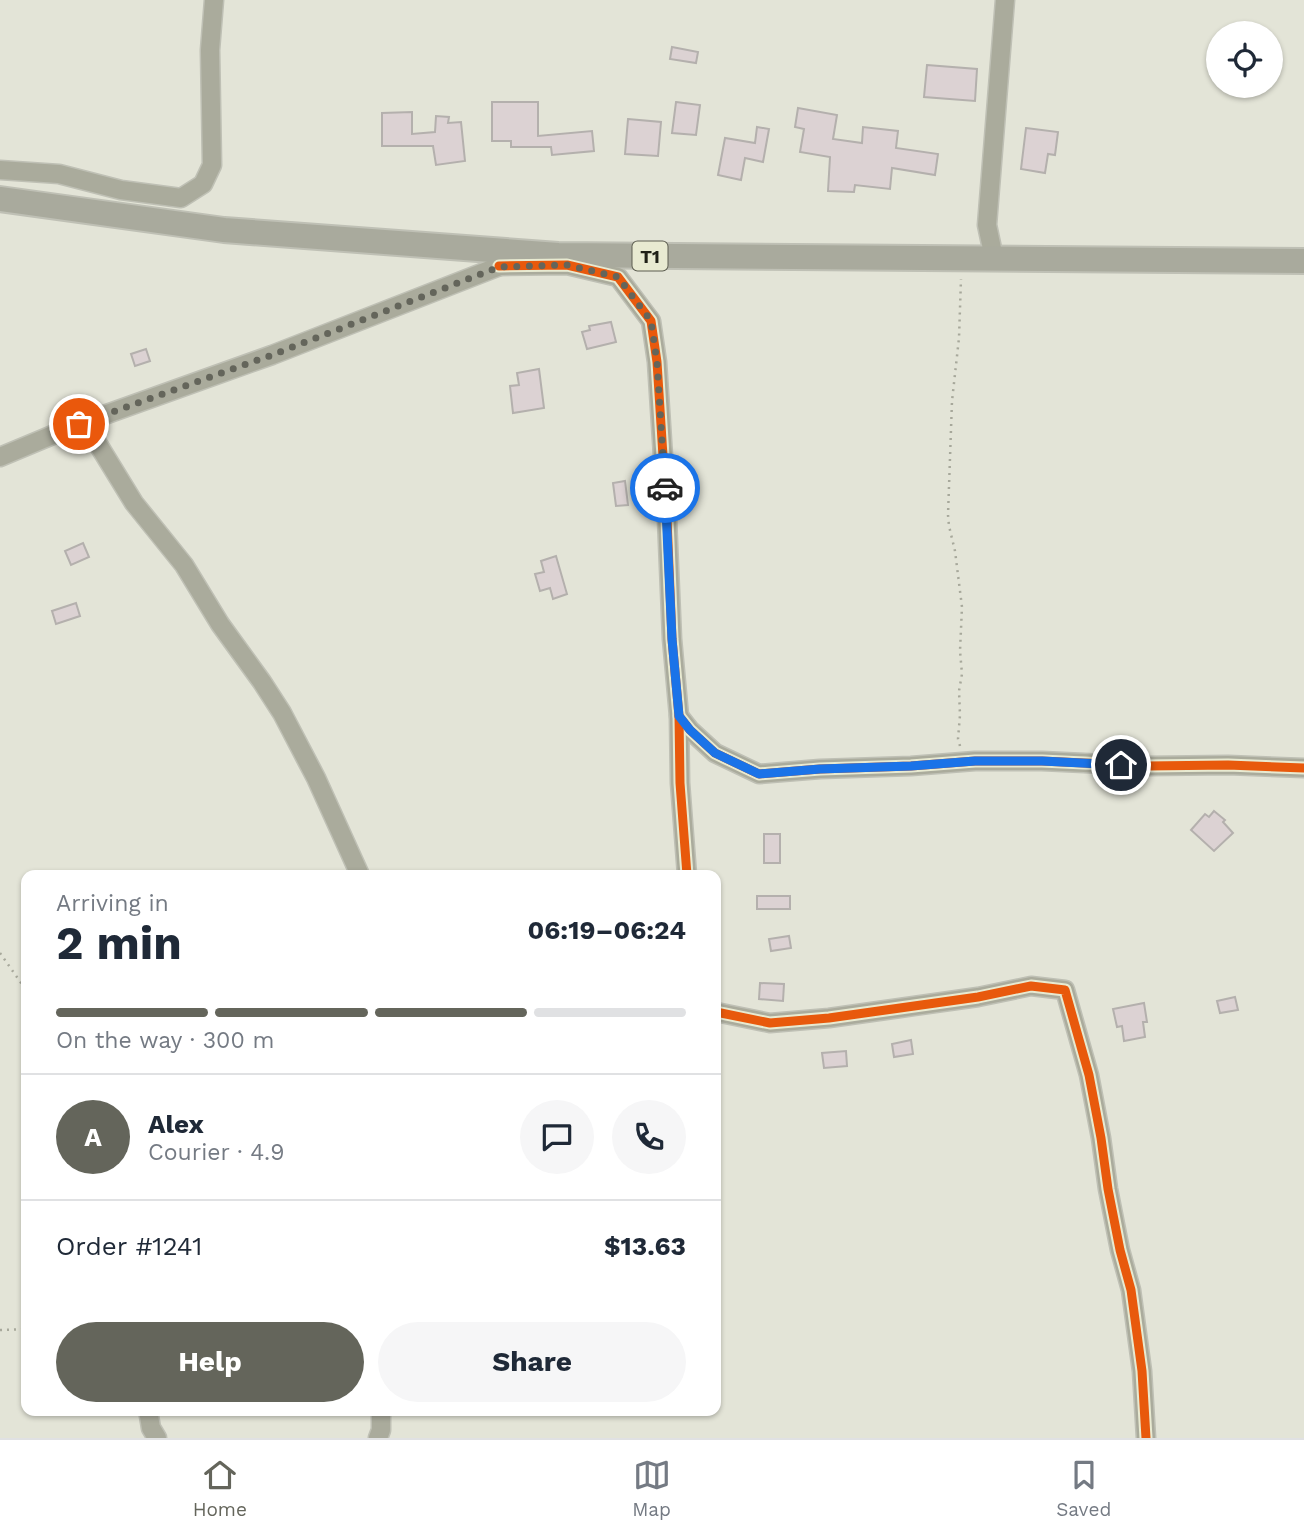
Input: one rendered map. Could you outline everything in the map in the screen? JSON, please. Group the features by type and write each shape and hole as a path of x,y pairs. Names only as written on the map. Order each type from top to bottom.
{"highway":[{"name":"T1","path":"0,199 224,230 572,255 1304,261"}],"street":[{"path":"0,170 60,174 121,190 181,198 203,184 212,165 210,50 214,0"},
{"path":"995,258 987,225 1005,0"},
{"path":"0,457 79,424 272,355 534,253"},
{"path":"499,267 567,265 618,277 651,321 657,362 687,870"},
{"path":"79,424 96,441 134,503 184,565 220,624 282,713 316,778 358,870"},
{"path":"679,716 715,753 759,774 967,762 1042,761 1147,766 1304,768"},
{"path":"721,1014 769,1023 888,1010 1031,986 1065,990 1089,1075 1120,1250 1132,1290 1142,1371 1146,1438"},
{"path":"149,1416 151,1428 157,1438"},
{"path":"378,1438 382,1416"}],"path":[{"path":"956,258 961,267 960,312 952,401 948,515 962,607 958,739 967,762"},
{"path":"0,953 21,983"},
{"path":"0,1330 21,1329"}],"building":[{"path":"672,47 698,52 696,63 670,59"},
{"path":"927,65 977,69 975,101 924,97"},
{"path":"492,102 538,102 538,136 592,131 594,151 552,155 551,147 511,147 511,141 492,141"},
{"path":"676,102 700,105 696,135 672,133"},
{"path":"798,108 837,115 833,139 862,143 863,127 898,131 896,148 938,154 935,175 892,168 890,189 855,185 854,192 828,191 830,157 800,152 804,129 795,127"},
{"path":"412,112 412,134 435,132 436,116 449,117 448,123 461,122 465,161 436,165 433,146 382,146 382,113"},
{"path":"628,119 661,122 658,156 625,154"},
{"path":"757,127 769,129 763,162 745,158 741,180 718,175 725,138 755,143"},
{"path":"1026,128 1058,132 1055,155 1048,154 1045,173 1021,169"},
{"path":"611,322 616,342 587,349 582,332 590,330 589,326"},
{"path":"146,349 150,361 135,366 131,354"},
{"path":"539,369 544,408 513,413 510,386 519,385 517,373"},
{"path":"625,481 628,505 616,506 613,483"},
{"path":"83,543 89,557 71,565 65,551"},
{"path":"556,556 567,594 553,599 550,588 540,591 535,574 544,572 541,561"},
{"path":"76,603 80,616 56,624 52,611"},
{"path":"1214,811 1225,820 1223,822 1233,833 1214,851 1191,830 1205,814 1209,817"},
{"path":"764,834 780,834 780,863 764,863"},
{"path":"757,896 790,896 790,909 757,909"},
{"path":"789,936 791,948 771,951 769,939"},
{"path":"760,983 784,984 783,1001 759,999"},
{"path":"1235,997 1238,1010 1220,1013 1217,1001"},
{"path":"1144,1003 1147,1022 1143,1022 1145,1037 1124,1041 1122,1026 1117,1027 1113,1009"},
{"path":"911,1040 913,1054 894,1057 892,1044"},
{"path":"846,1051 847,1066 824,1068 822,1053"}],"cycle path":[{"path":"499,266 567,265 618,277 651,321 657,362 687,870"},
{"path":"679,716 715,753 759,774 975,761 1304,768"},
{"path":"721,1013 770,1023 829,1018 978,997 1031,986 1065,990 1089,1075 1108,1189 1131,1290 1142,1371 1146,1438"}],"way so far":[{"path":"79,424 272,355 499,267 567,265 618,277 651,321 657,362 665,488"}],"route":[{"path":"665,488 672,639 679,716 715,753 759,774 975,761 1121,765"}]}
